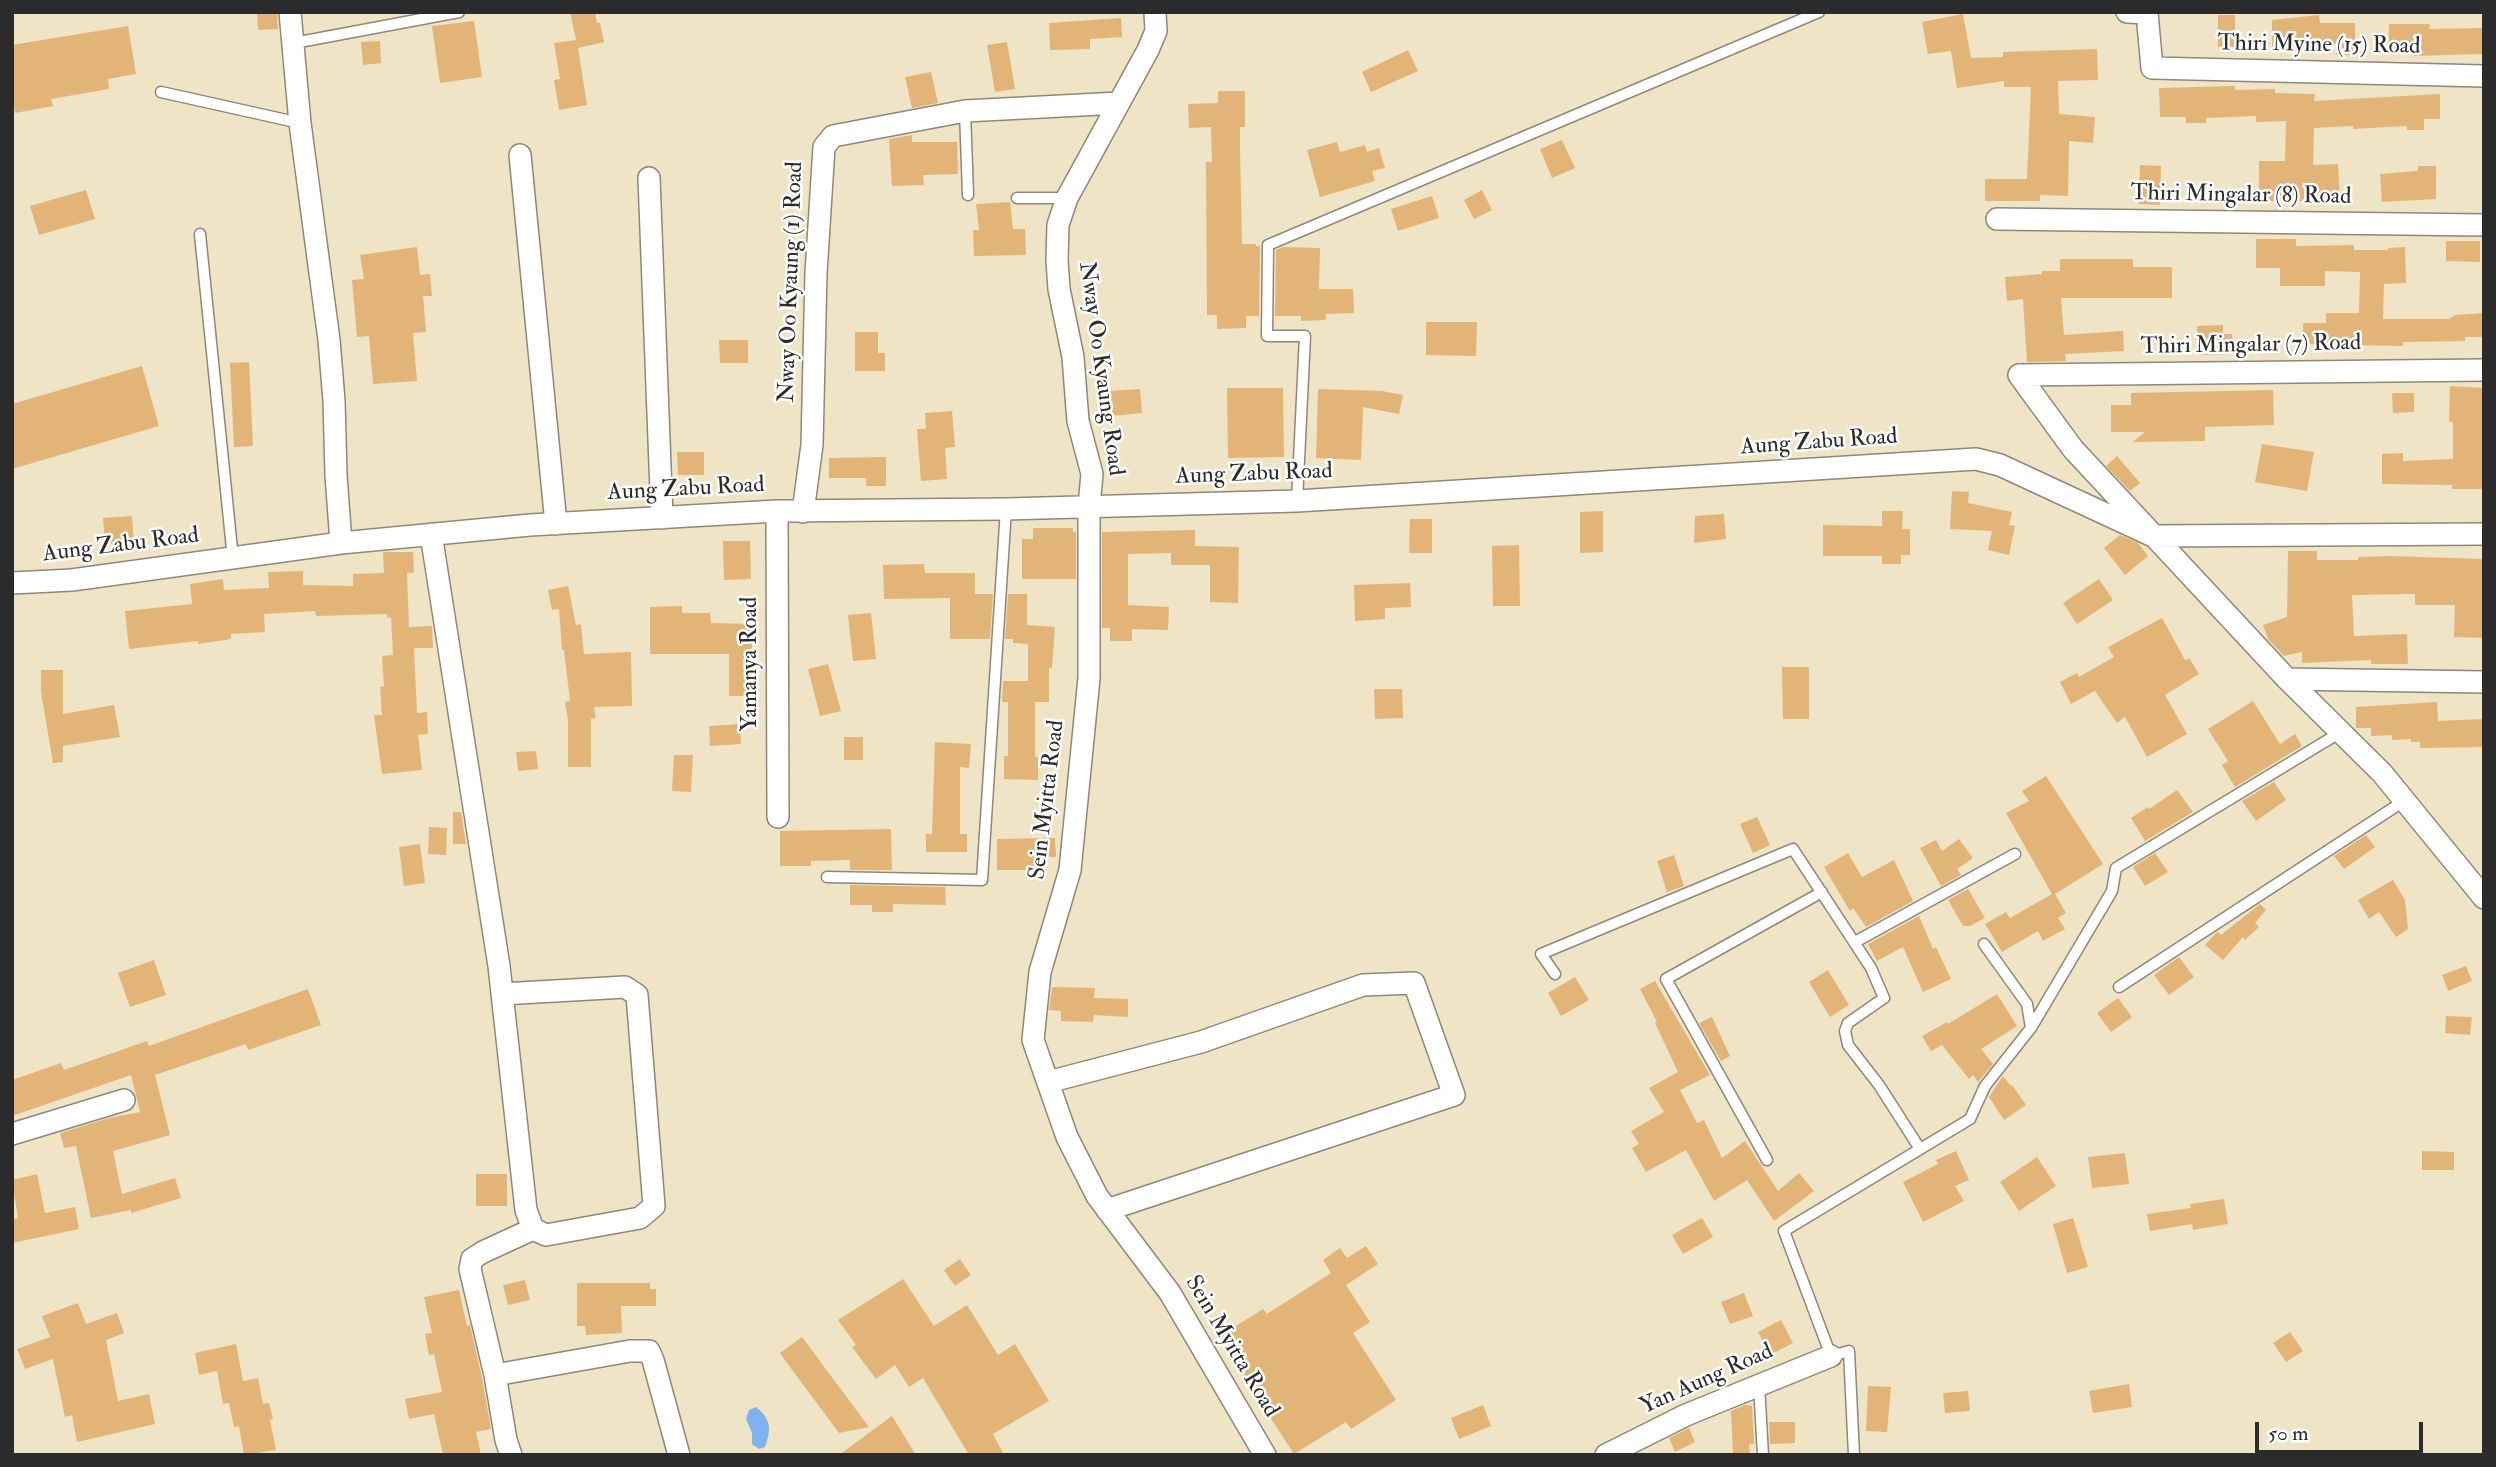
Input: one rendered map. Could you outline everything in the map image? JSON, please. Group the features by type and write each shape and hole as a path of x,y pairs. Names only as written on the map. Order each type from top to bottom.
{"street":[{"path":"290,12 300,123 329,340 341,543"},
{"name":"Nway Oo Kyaung Road","path":"1089,506 1092,474 1078,421 1073,357 1059,289 1058,225 1067,198 1156,31 1155,12"},
{"path":"2127,12 2147,13 2152,68 2484,76"},
{"name":"Nway Oo Kyaung (1) Road","path":"803,512 812,445 816,273 824,147 833,136 965,111 1119,103"},
{"path":"520,155 556,524"},
{"path":"649,178 662,518"},
{"name":"Thiri Mingalar (8) Road","path":"1997,219 2484,225"},
{"path":"2484,370 2019,375 2073,449 2287,679 2382,773 2484,898"},
{"name":"Aung Zabu Road","path":"12,583 72,580 341,543 556,524 776,511 1006,509 1297,501 1976,459 2000,465 2153,536 2484,534"},
{"name":"Sein Myitta Road","path":"1089,506 1089,678 1070,870 1040,972 1033,1040 1067,1137 1097,1196 1170,1293 1265,1455"},
{"name":"Yamanya Road","path":"776,511 778,817"},
{"path":"431,534 502,994 526,1210 533,1229 546,1235 640,1219 654,1206 638,995 625,987 502,994"},
{"path":"2287,679 2484,682"},
{"path":"1048,1082 1201,1042 1363,985 1414,983 1454,1095 1107,1210"},
{"path":"12,1134 124,1100"},
{"path":"510,1455 495,1375 470,1269 472,1259 483,1252 533,1229"},
{"path":"495,1375 630,1352 649,1352 679,1455"},
{"name":"Yan Aung Road","path":"1606,1455 1686,1415 1830,1356"}],"lane":[{"path":"294,43 459,12"},
{"path":"1297,501 1305,336 1267,336 1268,244 1819,12"},
{"path":"161,92 300,123"},
{"path":"965,111 968,195"},
{"path":"1017,198 1067,198"},
{"path":"200,234 233,559"},
{"path":"827,877 982,880 1006,509"},
{"path":"1854,1455 1849,1351 1830,1356 1784,1231 1970,1119 1985,1086 2031,1028 2112,891 2116,868 2341,732"},
{"path":"2119,987 2404,801"},
{"path":"1555,974 1541,954 1793,849 1855,942 1885,998 1848,1023 1845,1031 1848,1045 1879,1085 1920,1149"},
{"path":"1855,942 2015,854"},
{"path":"1766,1160 1666,979 1822,892"},
{"path":"1984,944 2027,1004 2031,1028"},
{"path":"1759,1385 1763,1455"}],"water":[{"path":"756,1407 765,1416 769,1426 765,1447 759,1449 752,1444 752,1433 746,1419 749,1410"}],"building":[{"path":"257,12 277,12 278,29 258,30"},
{"path":"570,12 595,12 604,42 578,48 587,105 559,110 554,80 560,79 554,43 576,40"},
{"path":"1963,14 1971,58 2003,57 2003,52 2097,49 2098,80 2058,81 2059,114 2095,117 2093,143 2069,141 2068,196 2040,195 2040,201 1985,201 1985,179 2027,179 2031,87 2004,87 2004,81 1957,88 1951,51 1928,54 1922,22"},
{"path":"2218,15 2235,15 2235,47 2218,47"},
{"path":"2319,15 2320,23 2355,23 2355,55 2336,55 2336,44 2303,48 2272,46 2272,20"},
{"path":"1121,18 1122,37 1090,39 1090,49 1050,50 1049,23"},
{"path":"474,21 482,77 440,83 432,26"},
{"path":"2389,24 2430,24 2429,29 2484,28 2484,54 2414,56 2414,52 2389,52"},
{"path":"128,26 136,74 108,79 109,89 51,99 53,106 15,113 12,94 12,45"},
{"path":"380,41 381,63 363,65 361,42"},
{"path":"1007,42 1015,89 995,92 987,45"},
{"path":"1408,50 1418,71 1371,92 1362,72"},
{"path":"931,72 938,103 912,108 905,77"},
{"path":"2235,86 2235,90 2275,89 2275,93 2315,94 2314,101 2440,94 2440,119 2424,119 2424,130 2407,130 2407,126 2314,128 2313,165 2338,164 2340,201 2259,201 2259,161 2285,161 2286,121 2256,122 2256,116 2206,118 2206,123 2186,123 2186,117 2160,117 2159,88"},
{"path":"1218,91 1245,91 1245,127 1240,127 1242,244 1260,246 1259,316 1246,316 1246,328 1217,329 1217,315 1207,315 1206,162 1212,162 1211,127 1189,128 1188,104 1218,103"},
{"path":"912,135 912,142 957,142 958,174 923,175 924,185 892,186 889,139"},
{"path":"1562,140 1575,168 1552,178 1540,149"},
{"path":"1337,142 1340,152 1365,145 1367,152 1379,148 1385,168 1372,171 1375,181 1320,197 1307,150"},
{"path":"2140,165 2161,166 2160,205 2139,204"},
{"path":"2418,166 2436,166 2436,199 2382,202 2380,174 2418,171"},
{"path":"86,190 95,219 39,235 30,206"},
{"path":"1482,190 1492,210 1474,219 1464,200"},
{"path":"1432,196 1439,218 1398,231 1391,209"},
{"path":"1010,202 1013,229 1025,229 1026,255 974,256 973,230 979,230 976,204"},
{"path":"2256,239 2296,239 2296,246 2354,245 2354,250 2405,247 2406,283 2384,284 2383,319 2449,319 2455,315 2484,313 2484,337 2465,337 2465,341 2403,342 2403,346 2303,344 2303,323 2326,323 2326,313 2359,313 2360,272 2325,271 2325,286 2280,286 2280,268 2256,268"},
{"path":"2446,241 2480,241 2480,262 2446,261"},
{"path":"417,247 420,275 430,274 432,296 423,296 426,332 413,333 417,381 373,384 369,336 357,337 352,280 364,279 360,255"},
{"path":"1283,247 1320,248 1319,289 1353,289 1354,313 1326,314 1326,320 1301,321 1301,316 1275,316 1276,250"},
{"path":"2060,259 2133,259 2133,267 2172,267 2172,298 2061,298 2064,335 2123,331 2124,351 2065,354 2066,361 2027,362 2023,299 2007,301 2005,277 2060,271"},
{"path":"1426,322 1477,322 1476,356 1426,355"},
{"path":"2223,325 2223,334 2232,334 2233,354 2198,355 2197,326"},
{"path":"855,332 878,332 878,353 885,353 885,371 855,371"},
{"path":"719,340 748,340 748,363 720,363"},
{"path":"249,362 253,446 234,447 230,363"},
{"path":"142,366 159,426 12,469 12,404"},
{"path":"2450,386 2484,388 2484,489 2452,489 2452,485 2382,484 2382,454 2403,453 2403,461 2453,459 2453,422 2449,422"},
{"path":"1227,388 1283,388 1284,457 1228,458"},
{"path":"1140,389 1142,413 1112,416 1110,391"},
{"path":"1318,389 1382,391 1403,395 1399,414 1363,407 1361,460 1316,458"},
{"path":"2273,390 2274,425 2205,427 2205,441 2133,442 2145,432 2111,432 2111,405 2131,405 2131,393"},
{"path":"2392,393 2414,393 2414,412 2393,413"},
{"path":"952,411 955,447 945,448 947,479 921,481 917,429 926,429 925,413"},
{"path":"2262,444 2314,452 2307,491 2255,482"},
{"path":"677,452 704,452 704,475 678,475"},
{"path":"2117,456 2140,483 2130,491 2106,466"},
{"path":"886,457 886,486 866,486 866,478 829,478 829,458"},
{"path":"1952,491 1969,492 1968,503 2012,512 2009,525 2015,526 2009,555 1988,550 1992,531 1950,529"},
{"path":"1603,511 1603,552 1580,553 1580,512"},
{"path":"1882,511 1903,511 1902,529 1910,529 1910,555 1901,555 1901,564 1882,564 1882,556 1823,556 1823,525 1882,526"},
{"path":"1724,514 1726,539 1694,543 1695,516"},
{"path":"132,516 134,542 105,544 103,518"},
{"path":"1410,519 1432,519 1432,553 1409,553"},
{"path":"1033,528 1073,528 1073,532 1076,532 1076,579 1022,579 1022,539 1033,539"},
{"path":"1195,530 1195,546 1239,547 1238,603 1210,602 1210,565 1171,565 1171,553 1128,554 1128,605 1169,607 1168,630 1132,629 1132,641 1110,641 1110,628 1102,628 1102,532"},
{"path":"2120,535 2138,543 2148,556 2125,575 2104,548"},
{"path":"723,541 750,541 751,579 724,580"},
{"path":"1519,545 1520,606 1493,606 1492,546"},
{"path":"2288,551 2317,551 2317,560 2358,560 2358,557 2388,556 2484,559 2484,638 2454,637 2455,605 2415,605 2415,594 2352,595 2354,636 2407,634 2408,664 2371,664 2371,660 2302,663 2302,652 2284,656 2268,639 2263,625 2287,617"},
{"path":"383,552 413,552 414,573 407,573 409,627 432,626 433,648 414,648 417,713 427,712 428,734 418,735 422,770 382,774 374,715 382,715 382,656 393,655 391,617 387,618 387,614 316,616 315,611 264,614 265,632 231,634 231,639 198,644 198,641 129,649 125,611 192,604 190,584 223,579 224,590 269,588 268,572 303,571 303,585 353,586 353,574 384,573"},
{"path":"924,564 925,573 975,573 975,594 993,594 990,639 950,639 950,598 884,599 883,565"},
{"path":"2099,579 2113,600 2077,624 2063,603"},
{"path":"1410,583 1411,607 1385,608 1385,619 1355,621 1354,585"},
{"path":"568,586 576,625 581,624 584,654 631,652 632,706 594,707 596,718 591,719 591,767 568,767 568,720 565,702 570,701 559,609 552,610 548,590"},
{"path":"1008,594 1027,594 1027,625 1055,627 1052,668 1049,668 1049,702 1035,702 1035,757 1038,757 1038,780 1004,779 1004,756 1008,756 1008,702 1002,702 1003,681 1028,681 1028,644 1013,643 1013,639 1005,639"},
{"path":"682,606 682,613 710,613 711,623 752,624 752,696 729,696 729,654 650,654 650,607"},
{"path":"871,613 876,659 853,661 848,615"},
{"path":"2162,618 2185,660 2189,658 2199,674 2165,695 2187,734 2147,757 2125,717 2117,723 2095,691 2071,704 2060,682 2077,673 2079,677 2114,657 2108,647"},
{"path":"828,664 841,711 820,716 808,669"},
{"path":"1782,667 1809,667 1809,719 1783,719"},
{"path":"41,670 63,670 63,714 114,705 120,737 63,746 63,762 53,763 41,692"},
{"path":"1374,689 1402,689 1403,718 1375,719"},
{"path":"2253,701 2280,744 2295,734 2302,746 2235,787 2222,765 2228,761 2208,729"},
{"path":"2437,702 2438,721 2484,719 2484,747 2420,748 2420,742 2411,742 2411,739 2392,740 2392,735 2371,736 2371,728 2356,728 2356,707"},
{"path":"740,724 741,744 710,746 709,726"},
{"path":"844,737 863,737 863,760 844,760"},
{"path":"935,742 971,744 969,768 960,767 960,834 967,834 967,852 926,852 926,834 932,834"},
{"path":"536,751 538,769 518,771 516,752"},
{"path":"674,755 693,755 691,792 672,791"},
{"path":"2046,776 2103,864 2055,894 2066,913 2058,918 2065,929 2043,941 2038,931 2002,952 1985,924 2006,912 2010,918 2052,894 2006,813 2029,801 2022,791"},
{"path":"2274,782 2286,800 2256,821 2242,801"},
{"path":"2177,790 2193,812 2145,841 2131,818"},
{"path":"453,812 461,812 466,844 453,844"},
{"path":"1757,817 1770,845 1753,853 1740,824"},
{"path":"429,827 447,828 446,855 428,854"},
{"path":"891,829 892,870 850,870 850,860 811,861 811,866 780,866 780,831"},
{"path":"2366,835 2375,847 2344,869 2334,856"},
{"path":"1055,838 1056,857 1038,857 1038,870 997,870 997,839"},
{"path":"1959,839 1973,858 1957,869 1961,875 1941,886 1920,848 1936,840 1942,851"},
{"path":"420,844 425,883 404,886 399,847"},
{"path":"1848,853 1862,877 1894,860 1913,901 1866,927 1853,908 1850,911 1824,867"},
{"path":"2155,853 2168,872 2145,886 2133,867"},
{"path":"1674,855 1684,886 1667,892 1657,861"},
{"path":"2393,880 2405,900 2408,929 2396,937 2379,912 2369,919 2358,900"},
{"path":"850,885 945,887 946,905 893,904 893,912 872,912 872,905 850,905"},
{"path":"1968,889 1985,918 1970,926 1963,926 1948,900"},
{"path":"2260,904 2266,910 2255,923 2259,927 2245,940 2243,937 2223,960 2205,945 2216,933 2221,935"},
{"path":"1919,916 1933,949 1936,947 1951,979 1923,992 1903,947 1877,961 1868,944"},
{"path":"2179,957 2194,977 2169,995 2154,975"},
{"path":"154,960 166,995 130,1007 118,973"},
{"path":"2466,966 2472,981 2448,991 2442,975"},
{"path":"1828,970 1849,1005 1830,1017 1809,982"},
{"path":"1575,977 1589,1000 1561,1016 1548,993"},
{"path":"1655,981 1710,1075 1680,1090 1697,1123 1704,1120 1722,1158 1745,1141 1778,1191 1799,1173 1814,1191 1774,1221 1747,1180 1714,1201 1686,1150 1646,1172 1632,1148 1639,1144 1631,1131 1664,1112 1649,1088 1678,1072 1640,989"},
{"path":"1052,987 1095,988 1094,998 1128,999 1128,1017 1094,1015 1093,1022 1061,1021 1061,1011 1049,1010"},
{"path":"308,989 321,1025 248,1050 246,1044 155,1075 170,1135 113,1151 122,1194 175,1178 181,1198 131,1213 131,1210 91,1218 76,1146 64,1148 60,1133 140,1112 131,1075 12,1116 12,1080 61,1063 64,1070 147,1041 149,1046"},
{"path":"1997,994 2017,1026 1981,1049 1993,1064 1978,1082 1973,1075 1969,1079 1942,1045 1931,1051 1922,1036 1947,1022 1948,1024"},
{"path":"2118,998 2132,1017 2111,1032 2097,1013"},
{"path":"2446,1016 2472,1017 2470,1035 2445,1033"},
{"path":"1712,1017 1730,1056 1721,1061 1699,1023"},
{"path":"2003,1076 2026,1105 2004,1120 1989,1097"},
{"path":"1956,1151 1969,1180 1955,1186 1964,1201 1923,1222 1903,1182 1938,1164 1936,1160"},
{"path":"2422,1151 2454,1152 2454,1170 2422,1170"},
{"path":"2125,1153 2129,1184 2092,1188 2088,1157"},
{"path":"2037,1157 2056,1186 2019,1211 2000,1182"},
{"path":"37,1174 45,1213 75,1207 79,1229 12,1243 12,1219 18,1218 12,1180"},
{"path":"476,1174 507,1174 507,1206 476,1206"},
{"path":"2224,1199 2228,1224 2193,1230 2192,1224 2150,1231 2147,1214 2191,1208 2190,1204"},
{"path":"1702,1218 1713,1237 1683,1254 1672,1235"},
{"path":"2073,1218 2088,1267 2067,1273 2053,1224"},
{"path":"1366,1246 1378,1264 1346,1285 1370,1322 1353,1333 1396,1400 1351,1429 1346,1422 1294,1454 1218,1337 1263,1309 1267,1314 1331,1273 1323,1260 1340,1248 1347,1258"},
{"path":"960,1259 971,1275 955,1286 944,1270"},
{"path":"903,1279 934,1326 967,1305 998,1355 1015,1344 1049,1401 993,1434 1004,1455 969,1455 923,1378 909,1387 895,1365 876,1379 852,1347 856,1345 838,1320"},
{"path":"525,1280 530,1300 508,1305 503,1285"},
{"path":"577,1283 650,1283 650,1289 656,1289 656,1306 621,1306 622,1333 586,1335 585,1326 577,1326"},
{"path":"459,1290 467,1326 470,1325 491,1429 476,1432 481,1455 443,1455 434,1414 409,1419 405,1399 442,1392 434,1354 429,1355 425,1334 432,1333 424,1297"},
{"path":"1744,1293 1753,1316 1730,1324 1721,1302"},
{"path":"78,1303 86,1324 117,1313 124,1333 106,1340 118,1401 149,1394 155,1424 77,1442 72,1415 65,1417 53,1359 25,1369 17,1349 50,1337 42,1316"},
{"path":"1781,1320 1793,1343 1770,1355 1758,1332"},
{"path":"2290,1332 2303,1351 2286,1362 2273,1343"},
{"path":"802,1337 869,1427 839,1433 780,1353"},
{"path":"236,1344 243,1381 258,1378 263,1404 269,1403 276,1450 244,1455 239,1426 234,1427 229,1403 223,1404 217,1371 199,1375 195,1353"},
{"path":"2129,1384 2132,1407 2093,1413 2089,1391"},
{"path":"1868,1386 1891,1387 1887,1432 1866,1431"},
{"path":"1968,1391 1970,1411 1945,1413 1943,1393"},
{"path":"1483,1405 1491,1426 1459,1439 1451,1418"},
{"path":"1745,1405 1752,1406 1754,1444 1749,1444 1750,1455 1733,1455 1731,1411"},
{"path":"892,1416 916,1455 839,1455"},
{"path":"1769,1422 1795,1422 1795,1443 1770,1444"},
{"path":"1689,1428 1695,1442 1675,1452 1669,1438"}]}
